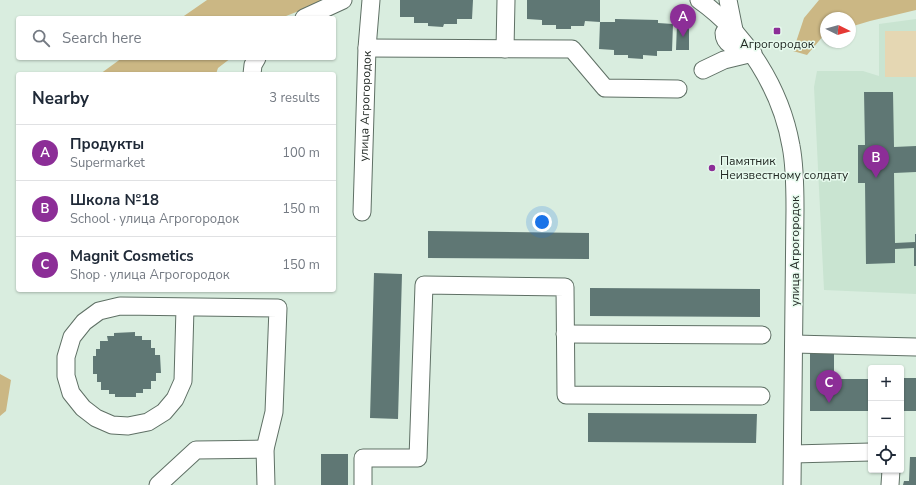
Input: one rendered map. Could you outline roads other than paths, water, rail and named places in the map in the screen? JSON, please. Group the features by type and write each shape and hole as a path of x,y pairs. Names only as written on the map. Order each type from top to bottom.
{"street":[{"path":"308,16 343,0"},
{"name":"улица Агрогородок","path":"362,212 367,48 371,0"},
{"path":"505,49 506,0"},
{"name":"улица Агрогородок","path":"700,0 715,11 734,30 752,53 775,94 786,123 791,146 795,180 796,209 792,485"},
{"path":"728,0 734,30"},
{"path":"367,48 572,49 605,88 678,89"},
{"path":"703,70 724,60 752,53"},
{"path":"252,72 253,65 256,60"},
{"path":"363,485 363,458 418,458 424,286 565,287 566,395 761,396"},
{"path":"185,308 183,381 175,399 164,412 148,422 128,426 112,425 96,418 83,408 72,393 66,376 66,357 72,337 84,322 100,311 120,306 278,308 274,412 265,448 266,485"},
{"path":"565,334 762,335"},
{"path":"794,344 916,347"},
{"path":"158,485 196,450 265,448"},
{"path":"793,454 868,452"},
{"path":"890,485 891,473"}],"place":[{"name":"Агрогородок","path":"777,31"},
{"name":"Продукты","path":"683,37"},
{"name":"Памятник Неизвестному солдату","path":"712,168"},
{"name":"Школа №18","path":"876,178"},
{"name":"Magnit Cosmetics","path":"829,403"}]}
